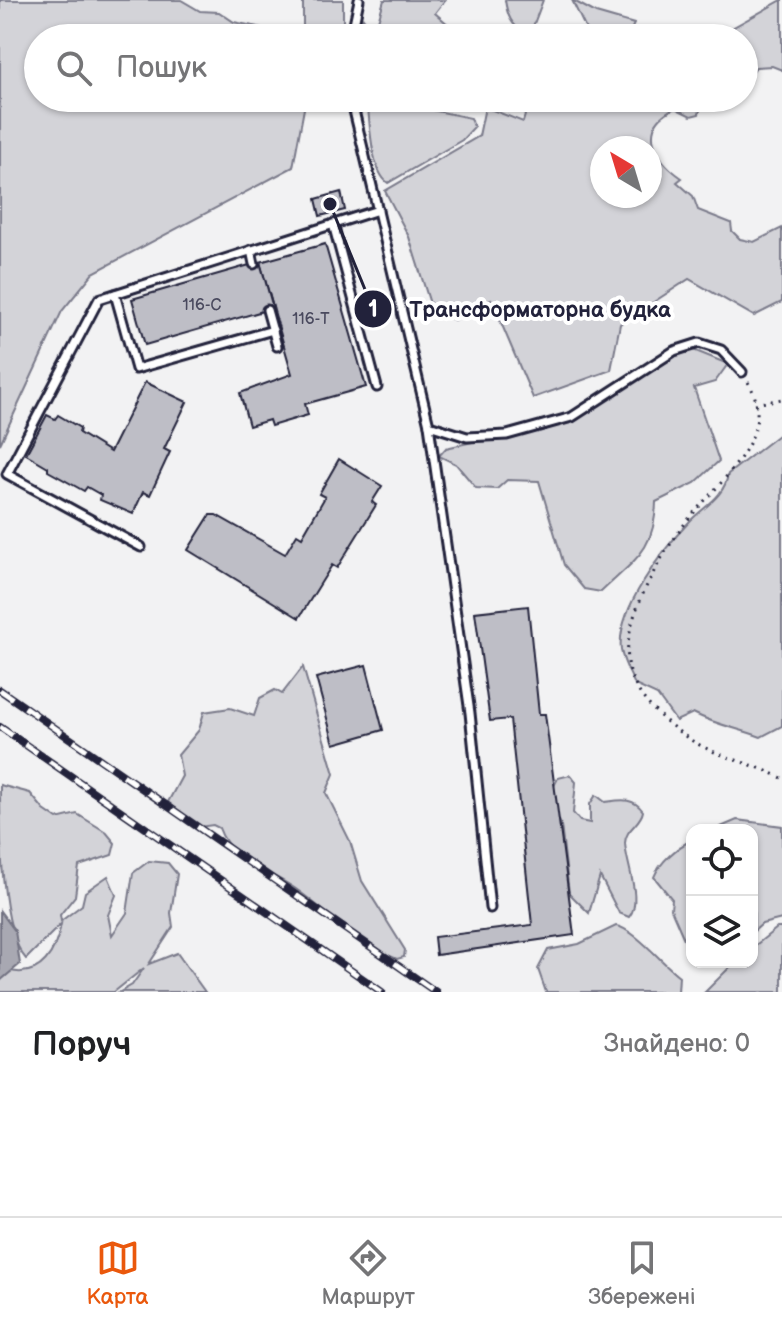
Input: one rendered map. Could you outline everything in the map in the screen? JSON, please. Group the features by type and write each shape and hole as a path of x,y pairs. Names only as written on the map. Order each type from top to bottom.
{"lane":[{"path":"354,24 359,0"},
{"path":"354,112 429,425 470,713 490,908"},
{"path":"141,547 7,474 99,299 378,210"},
{"path":"333,224 377,387"},
{"path":"251,250 254,264"},
{"path":"115,294 136,369 273,330"},
{"path":"267,310 277,346"},
{"path":"429,425 467,437 493,436 572,417 674,351 699,343 721,350 742,372"}],"path":[{"path":"742,372 757,413 751,443 650,573 629,630 625,662 634,686 681,733 713,753 782,778"},
{"path":"755,404 782,399"}],"shaded area":[{"path":"0,0 181,0 200,11 219,12 243,24 24,24 24,112 303,112 293,167 93,273 62,311 0,444"},
{"path":"303,0 343,0 343,24 303,24"},
{"path":"384,0 445,0 435,13 448,24 377,24"},
{"path":"505,0 543,0 534,24 514,24 508,15"},
{"path":"572,0 596,13 634,24 583,24"},
{"path":"782,0 782,70 772,66 758,67 758,24 739,24"},
{"path":"368,112 442,112 471,118 474,127 462,140 388,183 382,177 374,156"},
{"path":"484,112 498,112 523,122 526,112 668,112 656,124 653,136 590,136 590,208 662,208 662,159 682,178 677,182 693,196 698,210 731,223 732,231 740,239 754,242 782,228 782,302 754,316 689,279 620,324 611,370 533,398 491,299 454,320 431,307 409,237 385,191 479,136"},
{"path":"683,112 700,112 691,116"},
{"path":"686,347 728,364 715,382 694,388 719,461 695,483 656,502 655,519 647,544 601,592 584,589 564,565 539,481 507,480 497,489 476,488 456,464 439,456 446,448 557,423 622,390 634,375 654,370 658,361"},
{"path":"782,432 782,726 761,737 693,713 676,721 657,695 635,685 621,650 626,617 644,581 667,547 719,495 728,474"},
{"path":"303,667 334,774 326,793 350,841 362,881 405,950 404,957 397,959 370,945 300,892 243,858 225,840 219,828 213,825 199,827 168,802 182,776 178,755 199,730 204,712 230,708 254,716 260,698 275,690 282,694"},
{"path":"570,775 576,782 573,813 580,821 590,823 590,804 596,795 605,802 631,801 643,811 625,843 634,892 633,910 629,917 619,913 600,876 589,913 569,893 561,825 549,796 558,778"},
{"path":"0,785 30,793 44,810 57,819 77,814 106,832 115,843 112,855 79,866 75,896 60,915 61,921 82,905 85,892 108,876 116,895 108,915 112,935 127,913 133,873 149,861 168,863 177,874 171,913 173,927 149,964 177,953 205,992 120,992 132,985 144,968 114,992 0,992 0,976 10,971 31,970 46,960 61,924 26,959 17,945 6,903 1,853"},
{"path":"737,820 782,826 782,919 758,928 758,824 728,824"},
{"path":"686,844 686,944 671,909 672,899 654,877 660,866"},
{"path":"0,911 15,931 20,964 0,981"},
{"path":"616,926 639,940 679,976 678,992 546,992 538,969 548,950 579,944"},
{"path":"777,928 782,928 782,992 705,992 729,968 758,968 758,943"}],"building":[{"path":"341,192 345,210 320,216 316,199"},
{"path":"325,244 366,387 305,404 308,415 271,426 269,420 249,426 240,393 292,374 260,262"},
{"path":"260,262 273,308 145,345 132,299"},
{"path":"145,382 187,402 164,449 170,452 150,495 143,492 133,514 100,500 101,495 87,487 84,491 48,471 48,467 26,454 47,415 55,419 58,415 80,428 79,433 110,452"},
{"path":"339,459 382,486 372,502 376,505 337,568 332,565 299,618 188,550 210,515 216,515 285,554 297,534 302,537 325,497 319,494"},
{"path":"528,606 539,714 545,714 574,935 436,955 434,937 532,925 510,719 490,721 475,612"},
{"path":"366,665 383,730 334,744 316,678"}],"railway":[{"path":"0,690 436,992"},
{"path":"0,727 382,992"}],"place":[{"name":"Трансформаторна будка","path":"330,204"}]}
